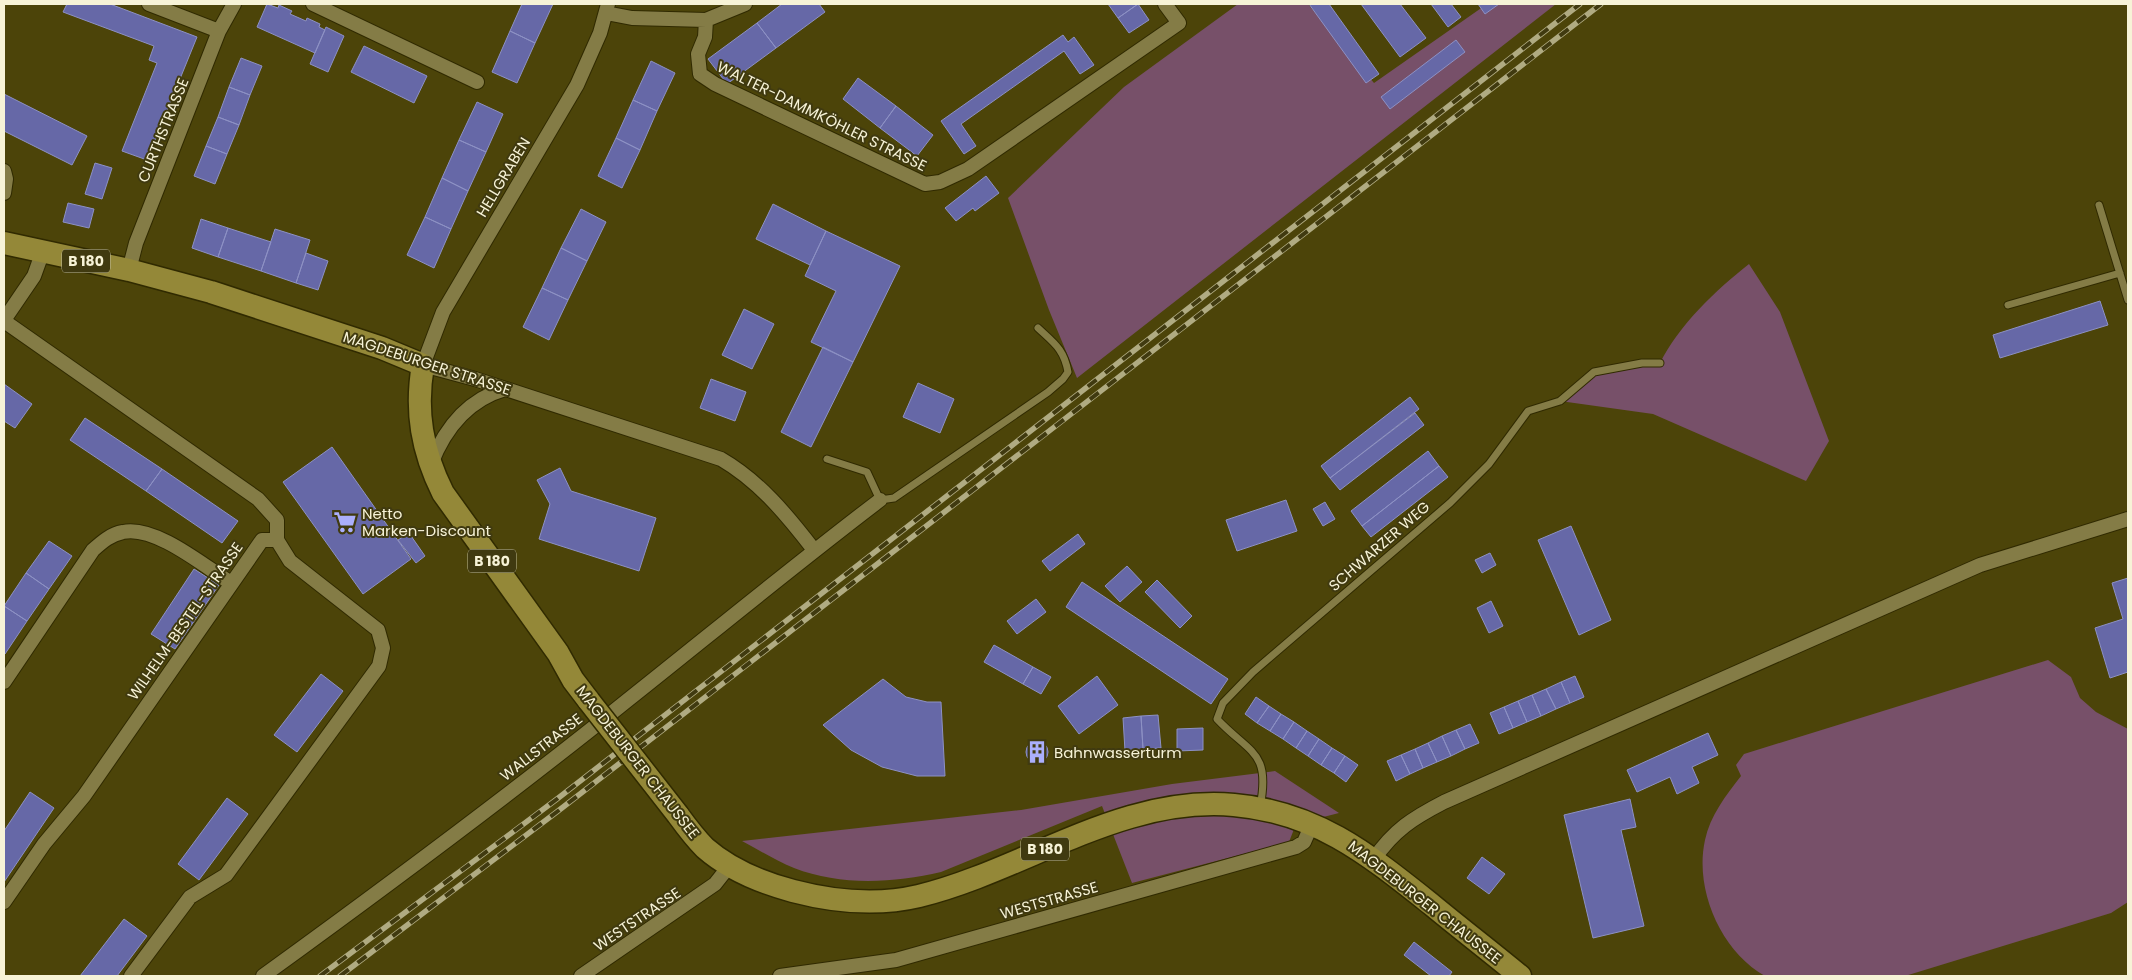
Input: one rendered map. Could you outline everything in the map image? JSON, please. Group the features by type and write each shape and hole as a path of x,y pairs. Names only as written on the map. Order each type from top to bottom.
{"main road":[{"name":"MAGDEBURGER STRASSE","path":"4,243 129,270 239,301 382,348 423,365"},
{"name":"MAGDEBURGER CHAUSSEE","path":"423,365 420,381 420,420 430,467 443,493 553,646 573,680 678,815 705,848 754,878 807,895 835,900 857,902 896,900 919,896 963,882 1080,836 1148,812 1172,806 1234,805 1260,809 1312,824 1346,840 1374,859 1520,976"}],"street":[{"path":"149,4 219,31"},
{"name":"CURTHSTRASSE","path":"129,270 136,243 219,31 234,4"},
{"path":"313,4 477,82"},
{"path":"607,8 632,18 706,20 745,4"},
{"name":"WALTER-DAMMKÖHLER STRASSE","path":"706,20 705,37 698,54 700,74 715,84 925,184 940,182 968,169 1178,23 1164,4"},
{"name":"HELLGRABEN","path":"423,365 443,312 577,85 590,57 607,8"},
{"path":"4,171 6,179 4,193"},
{"path":"43,251 34,276 4,320 258,499 278,520 277,540 290,561 378,630 383,648 379,666 226,875 190,897 130,976"},
{"name":"MAGDEBURGER STRASSE","path":"423,365 505,389 721,459 742,471 760,486 814,550"},
{"path":"430,467 443,436 459,415 482,398 505,389"},
{"name":"WALLSTRASSE","path":"263,976 420,860 612,713 814,550 880,500"},
{"path":"1374,859 1386,843 1402,827 1444,802 1980,565 2128,519"},
{"path":"4,682 93,550 108,538 124,532 141,532 165,540 231,583"},
{"name":"WILHELM-BESTEL-STRASSE","path":"4,902 44,844 84,796 262,540 277,540"},
{"name":"WESTSTRASSE","path":"780,976 896,960 1296,847 1304,842 1312,824"},
{"name":"WESTSTRASSE","path":"581,976 715,884 730,864"}],"lane":[{"path":"2100,205 2128,300"},
{"path":"2008,305 2120,273"},
{"path":"827,459 867,472 880,500 894,498 1048,392 1063,379 1068,372 1065,357 1059,347 1038,328"},
{"name":"SCHWARZER WEG","path":"1260,809 1264,777 1259,758 1217,719 1223,703 1253,672 1450,503 1489,464 1528,411 1560,401 1594,372 1642,363 1660,363"}],"shaded area":[{"path":"1238,4 1308,4 1374,83 1487,4 1556,4 1077,378 1049,310 1008,198 1124,87"},
{"path":"1749,264 1780,312 1829,441 1806,481 1653,414 1560,401 1594,372 1660,363 1677,335 1699,309"},
{"path":"2048,660 2071,677 2080,698 2096,712 2128,729 2128,902 2111,913 1905,976 1765,976 1749,965 1724,935 1714,917 1704,879 1703,859 1707,831 1724,798 1741,776 1736,765 1744,754"},
{"path":"1275,771 1339,813 1296,824 1289,842 1132,883 1102,806 941,872 904,879 848,880 812,874 781,862 742,841 1021,810 1172,784"}],"building":[{"path":"67,4 110,4 197,37 147,160 122,151 157,63 149,60 154,46 63,12"},
{"path":"267,4 278,8 279,5 292,11 290,14 306,21 307,18 320,24 319,27 325,30 315,53 257,27"},
{"path":"522,4 553,4 535,43 510,31"},
{"path":"782,4 819,4 825,12 776,48 757,23"},
{"path":"1108,4 1138,4 1118,18"},
{"path":"1138,4 1149,20 1129,33 1118,18"},
{"path":"1309,4 1329,4 1379,74 1366,83"},
{"path":"1361,4 1400,4 1426,38 1400,57"},
{"path":"1431,4 1451,4 1461,17 1448,27"},
{"path":"1478,4 1499,4 1485,14"},
{"path":"757,23 776,48 727,84 708,59"},
{"path":"326,27 344,36 328,72 310,64"},
{"path":"510,31 535,43 517,83 492,72"},
{"path":"1063,35 1068,42 1074,37 1094,65 1080,74 1064,51 961,124 976,146 964,154 941,121"},
{"path":"1456,40 1465,52 1390,109 1381,97"},
{"path":"364,46 427,76 414,103 351,72"},
{"path":"241,58 262,66 250,95 229,87"},
{"path":"651,61 675,73 657,111 633,100"},
{"path":"858,78 896,106 880,128 843,99"},
{"path":"229,87 250,95 239,125 218,117"},
{"path":"4,94 87,136 72,165 4,131"},
{"path":"633,100 657,111 640,150 616,138"},
{"path":"477,102 503,114 486,152 459,140"},
{"path":"896,106 933,135 917,156 880,128"},
{"path":"218,117 239,125 227,154 206,146"},
{"path":"616,138 640,150 622,188 598,176"},
{"path":"459,140 486,152 468,191 442,178"},
{"path":"206,146 227,154 215,184 194,176"},
{"path":"95,163 112,168 102,199 85,194"},
{"path":"986,176 999,193 975,211 973,208 956,221 945,208"},
{"path":"442,178 468,191 451,229 425,217"},
{"path":"68,203 94,209 89,228 63,222"},
{"path":"773,204 826,231 810,265 756,239"},
{"path":"581,209 606,222 587,261 561,248"},
{"path":"425,217 451,229 434,268 407,255"},
{"path":"201,219 228,228 218,257 192,248"},
{"path":"228,228 271,242 261,271 218,257"},
{"path":"275,229 310,240 296,283 261,271"},
{"path":"826,231 900,266 853,362 811,342 836,291 805,276"},
{"path":"561,248 587,261 568,300 542,288"},
{"path":"306,253 328,261 318,290 296,283"},
{"path":"542,288 568,300 549,340 523,327"},
{"path":"2100,301 2108,325 2000,358 1993,335"},
{"path":"744,309 774,324 752,369 722,355"},
{"path":"823,347 853,362 811,447 781,432"},
{"path":"711,379 746,392 735,421 700,408"},
{"path":"918,383 954,399 940,433 903,417"},
{"path":"4,384 32,404 15,428 4,421"},
{"path":"1410,397 1419,409 1330,478 1321,466"},
{"path":"1415,413 1424,425 1340,490 1330,478"},
{"path":"85,418 162,469 146,491 70,440"},
{"path":"332,447 411,559 363,594 283,482"},
{"path":"1428,451 1439,466 1362,526 1351,511"},
{"path":"1439,466 1448,477 1371,537 1362,526"},
{"path":"560,468 571,491 656,518 639,571 539,539 550,504 537,480"},
{"path":"162,469 238,521 222,543 146,491"},
{"path":"1286,500 1297,531 1237,551 1226,520"},
{"path":"1325,502 1335,519 1323,526 1313,509"},
{"path":"1571,526 1611,620 1579,635 1538,540"},
{"path":"409,533 425,556 416,563 398,540"},
{"path":"1078,534 1085,544 1050,571 1042,561"},
{"path":"49,541 72,556 49,589 26,573"},
{"path":"1490,553 1496,565 1482,573 1475,560"},
{"path":"1127,566 1142,582 1120,602 1105,586"},
{"path":"194,569 219,585 175,649 151,634"},
{"path":"26,573 49,589 27,621 4,606"},
{"path":"2128,578 2128,672 2110,678 2095,628 2123,619 2112,583"},
{"path":"1157,580 1192,616 1180,628 1145,592"},
{"path":"1082,582 1228,679 1211,704 1066,607"},
{"path":"1036,599 1046,612 1017,634 1007,621"},
{"path":"1491,601 1503,626 1489,633 1477,608"},
{"path":"4,606 27,621 5,654 4,653"},
{"path":"994,645 1033,667 1023,684 984,662"},
{"path":"1033,667 1051,677 1041,694 1023,684"},
{"path":"321,674 343,691 297,752 274,735"},
{"path":"1097,676 1118,705 1079,734 1058,706"},
{"path":"1575,676 1584,697 1570,703 1561,682"},
{"path":"883,679 906,697 927,702 941,702 945,776 917,776 882,767 851,750 823,725"},
{"path":"1561,682 1570,703 1556,709 1546,689"},
{"path":"1546,689 1556,709 1541,716 1532,695"},
{"path":"1532,695 1541,716 1527,722 1518,701"},
{"path":"1256,697 1269,706 1257,723 1245,714"},
{"path":"1518,701 1527,722 1513,728 1504,707"},
{"path":"1269,706 1281,714 1270,731 1257,723"},
{"path":"1504,707 1513,728 1499,734 1490,713"},
{"path":"1281,714 1294,722 1283,739 1270,731"},
{"path":"1158,715 1161,748 1143,749 1141,716"},
{"path":"1141,716 1143,749 1125,751 1123,718"},
{"path":"1294,722 1307,731 1296,748 1283,739"},
{"path":"1470,724 1479,743 1465,749 1456,730"},
{"path":"1203,728 1203,750 1177,751 1177,729"},
{"path":"1456,730 1465,749 1451,756 1442,736"},
{"path":"1307,731 1319,739 1308,756 1296,748"},
{"path":"1708,733 1718,755 1692,767 1699,783 1677,794 1670,777 1637,792 1627,770"},
{"path":"1442,736 1451,756 1437,762 1428,743"},
{"path":"1319,739 1332,748 1321,765 1308,756"},
{"name":"Bahnwasserturm","path":"1037,741 1045,744 1048,752 1045,760 1037,763 1029,760 1026,752 1029,744"},
{"path":"1428,743 1437,762 1423,768 1415,749"},
{"path":"1332,748 1345,756 1334,773 1321,765"},
{"path":"1415,749 1423,768 1410,774 1401,755"},
{"path":"1401,755 1410,774 1396,781 1387,761"},
{"path":"1345,756 1358,765 1346,782 1334,773"},
{"path":"30,792 54,808 4,882 4,831"},
{"path":"227,798 248,814 199,880 178,864"},
{"path":"1630,799 1636,827 1621,830 1644,926 1593,938 1564,815"},
{"path":"1482,857 1505,874 1489,894 1467,878"},
{"path":"124,919 147,936 117,976 80,976"},
{"path":"1414,942 1452,972 1449,976 1431,976 1404,955"}],"railway":[{"path":"320,976 557,799 1580,4"},
{"path":"340,976 558,811 1601,4"}],"place":[{"name":"Netto Marken-Discount","path":"345,522"},
{"name":"Bahnwasserturm","path":"1037,752"}]}
